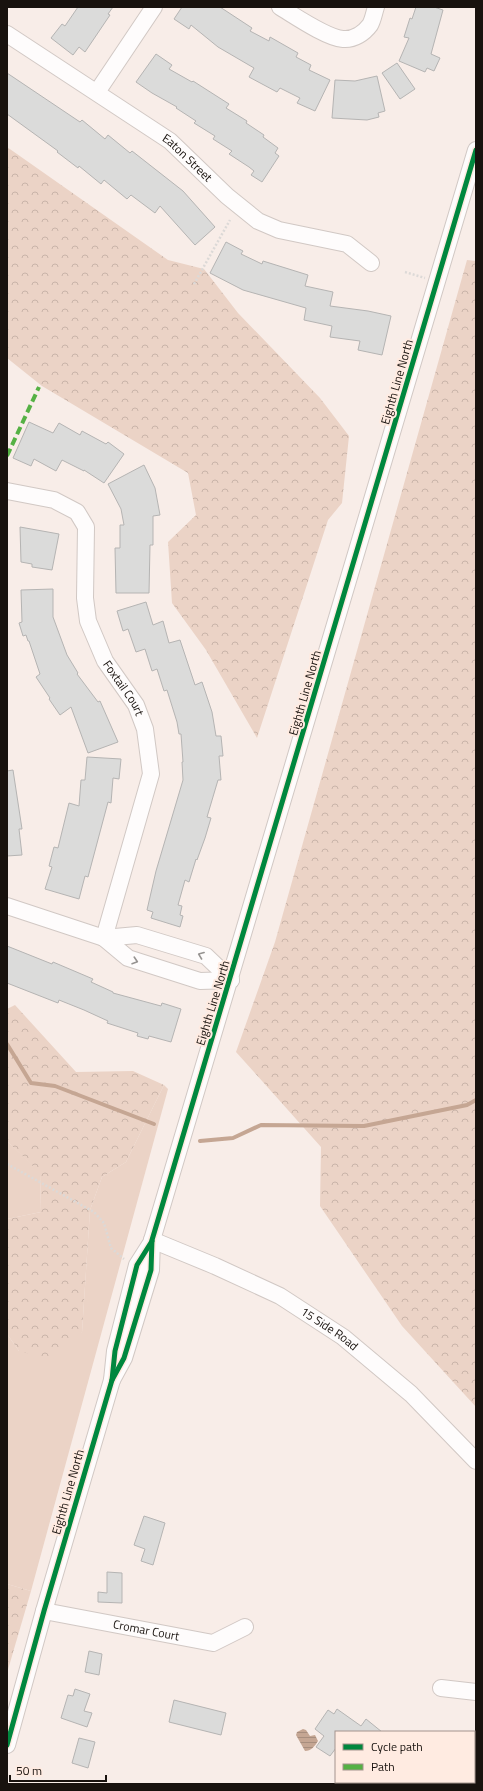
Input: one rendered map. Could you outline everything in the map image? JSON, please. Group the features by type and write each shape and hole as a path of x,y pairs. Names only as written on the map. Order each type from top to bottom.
{"street":[{"path":"97,92 154,7"},
{"path":"280,7 330,35 344,39 361,34 366,29 371,23 376,7"},
{"name":"Eaton Street","path":"7,34 170,141 227,196 258,221 279,230 347,244 371,263"},
{"name":"Eighth Line North","path":"7,1745 44,1611 112,1380 124,1358 151,1270 152,1240 231,980 476,150"},
{"name":"Foxtail Court","path":"7,491 54,500 77,512 86,527 85,598 88,621 105,661 136,705 145,729 151,774 104,938"},
{"path":"7,906 104,938 128,958 200,981 231,980"},
{"path":"104,938 137,935 206,956 231,980"},
{"name":"15 Side Road","path":"152,1240 215,1266 280,1296 343,1337 411,1394 476,1461"},
{"name":"Cromar Court","path":"44,1611 213,1643 244,1627"},
{"path":"441,1688 476,1692"}],"path":[{"path":"194,284 230,220"},
{"path":"405,272 425,278"},
{"path":"7,1164 94,1212 104,1222 111,1248 126,1261"}],"green space":[{"path":"7,147 168,260 204,269 238,313 320,398 349,436 342,503 328,520 257,738 206,650 172,603 168,542 196,515 188,473 42,386 7,358"},
{"path":"467,260 476,261 476,1407 402,1326 320,1206 321,1147 236,1052 275,942"},
{"path":"15,1005 76,1072 133,1071 164,1085 126,1162 102,1177 90,1210 82,1332 53,1360 19,1351 7,1334 7,1219 41,1212 40,1173 7,1141 7,1009"},
{"path":"164,1085 168,1089 31,1591 7,1584 7,1334 19,1351 82,1332 90,1210 102,1177 126,1162"},
{"path":"7,1141 40,1172 41,1212 7,1219"},
{"path":"7,1584 31,1591 7,1673"}],"shaded area":[{"path":"303,1729 306,1730 310,1736 315,1735 318,1741 313,1748 307,1751 305,1751 296,1735 297,1732"}],"building":[{"path":"78,7 113,7 108,14 110,15 85,52 79,47 73,55 51,38 62,24 65,26"},
{"path":"182,7 220,7 252,28 250,31 269,41 270,37 298,53 296,57 311,65 309,70 330,80 315,111 297,103 300,98 280,88 277,92 249,77 254,68 218,47 191,25 189,29 174,19"},
{"path":"416,7 434,7 443,10 431,54 440,58 434,71 427,68 425,72 399,61 409,38 404,37 410,18 412,19"},
{"path":"156,54 172,65 169,69 192,82 193,81 229,104 226,108 247,121 246,123 264,135 263,137 278,148 275,153 279,156 262,182 251,175 254,171 229,154 232,151 213,139 215,136 194,123 196,121 176,108 177,107 136,82"},
{"path":"397,63 415,89 400,99 382,73"},
{"path":"7,73 80,122 82,120 105,139 108,135 130,153 132,151 183,191 215,227 195,245 160,206 155,213 131,195 127,199 104,180 101,184 79,166 78,168 57,152 58,151 7,114"},
{"path":"377,76 385,111 378,113 379,117 367,120 332,118 335,80 355,81"},
{"path":"226,242 243,251 241,254 262,264 263,261 308,275 305,286 333,292 330,306 368,311 391,316 382,355 358,350 360,341 330,337 332,326 304,320 306,308 243,290 210,273"},
{"path":"29,422 53,433 59,423 80,435 82,431 106,444 108,442 124,454 104,483 84,470 62,460 56,471 34,459 31,466 13,458"},
{"path":"144,465 155,488 160,515 153,516 153,545 150,545 149,593 116,593 115,548 120,548 120,525 124,525 121,509 108,484"},
{"path":"20,527 59,534 52,570 32,567 32,564 21,562"},
{"path":"53,589 53,617 67,655 78,673 77,674 98,702 100,701 118,742 88,753 71,707 60,715 36,677 40,674 29,641 26,635 23,636 19,623 22,622 21,590"},
{"path":"146,602 153,625 163,621 169,643 180,640 195,685 202,682 212,712 216,736 221,736 223,756 219,756 221,780 218,780 207,817 211,818 205,838 197,860 196,859 189,882 185,880 178,905 182,906 180,915 183,916 180,927 151,918 153,912 147,910 156,871 183,780 183,762 181,734 179,734 177,722 167,690 164,691 157,669 152,671 145,649 136,652 128,629 123,631 117,611"},
{"path":"87,757 121,759 119,779 113,778 111,803 108,802 88,877 85,876 79,899 45,889 52,867 49,866 54,847 58,848 69,803 79,806 81,780 85,780"},
{"path":"13,770 22,829 19,829 22,855 7,856 7,771"},
{"path":"7,946 52,964 53,962 93,979 91,982 113,993 161,1006 162,1003 181,1009 171,1042 149,1036 148,1039 137,1036 138,1033 107,1023 108,1021 84,1010 59,1000 58,1003 7,983"},
{"path":"144,1516 165,1523 153,1565 141,1561 145,1549 134,1545"},
{"path":"107,1572 122,1573 122,1603 98,1602 98,1592 107,1593"},
{"path":"89,1651 102,1654 99,1675 85,1672"},
{"path":"75,1689 90,1694 84,1711 92,1713 87,1727 61,1718 68,1695 73,1696"},
{"path":"174,1700 226,1713 221,1735 169,1722"},
{"path":"337,1709 361,1726 366,1719 381,1731 335,1731 335,1749 330,1756 316,1747 324,1736 315,1729 328,1710 334,1714"},
{"path":"79,1738 95,1742 88,1768 72,1763"}],"waterway":[{"path":"7,1044 31,1083 55,1086 154,1124"},
{"path":"200,1141 233,1138 261,1125 364,1126 467,1105 476,1100"}],"marked path":[{"path":"7,456 39,387"}],"cycle path":[{"path":"112,1380 124,1358 151,1270 152,1240 476,150"},
{"path":"7,1745 44,1611 112,1380 115,1351 137,1265 152,1241"}]}
